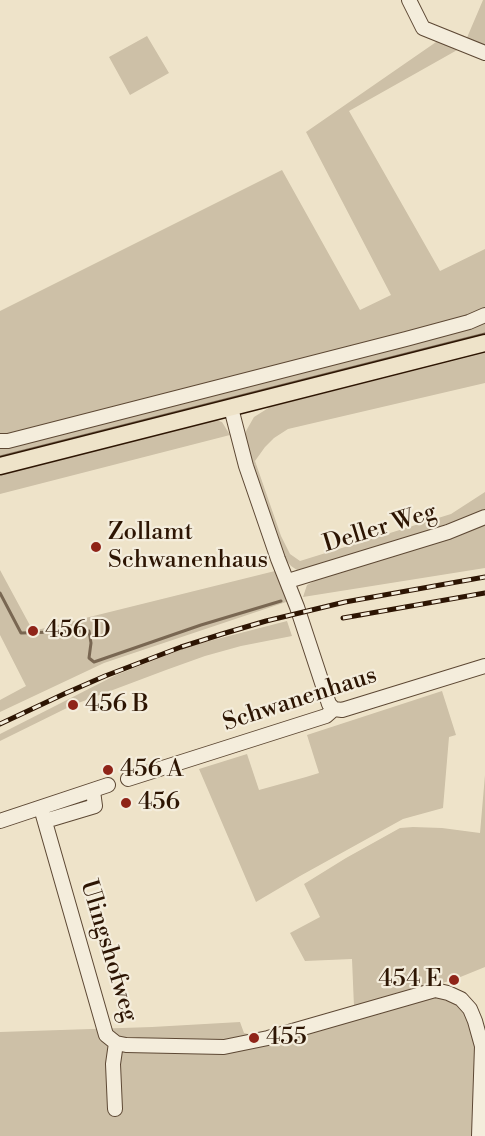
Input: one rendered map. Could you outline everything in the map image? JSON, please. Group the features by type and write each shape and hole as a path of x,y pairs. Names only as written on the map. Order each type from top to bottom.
{"main road":[{"path":"0,466 485,344"}],"street":[{"path":"409,0 423,28 485,52"},
{"path":"0,441 8,441 406,339 469,322 485,315"},
{"path":"231,408 246,466 329,704 334,709"},
{"name":"Deller Weg","path":"288,581 448,532 485,517"},
{"name":"Schwanenhaus","path":"128,779 326,716 334,709 342,710 485,666"},
{"path":"0,821 96,806 93,791 108,786"},
{"name":"Ulingshofweg","path":"43,814 106,1035 116,1043 224,1047 268,1038 435,990 448,993 461,999 470,1009 476,1021 482,1046 479,1136"},
{"path":"115,1108 113,1064 116,1043"}],"shaded area":[{"path":"483,0 485,0 485,47 466,40"},
{"path":"147,36 169,73 130,95 109,57"},
{"path":"439,40 459,49 349,111 440,271 485,249 485,307 471,317 12,435 0,435 0,311 282,170 360,310 391,295 306,132"},
{"path":"485,321 485,337 0,460 0,449 368,355"},
{"path":"485,353 485,383 288,429 274,438 255,461 281,536 290,554 300,561 451,514 485,492 485,511 455,524 309,568 297,570 291,566 283,556 244,444 246,431 254,417 270,407"},
{"path":"216,420 222,422 230,435 0,494 0,475"},
{"path":"485,523 485,568 303,597 307,585 327,574"},
{"path":"0,570 33,631 279,570 289,601 104,663 0,712 0,700 26,686 0,635"},
{"path":"287,621 292,636 241,646 166,670 73,705 0,741 0,734 116,675 190,646"},
{"path":"442,691 456,735 449,737 443,808 403,819 256,902 199,769 247,754 259,790 319,773 307,735"},
{"path":"485,775 485,967 453,980 354,1007 352,959 305,961 290,933 320,917 304,884 400,828 442,828 480,833"},
{"path":"443,994 461,1005 474,1032 483,1136 0,1136 0,1032 240,1022 244,1033 265,1038"}],"waterway":[{"path":"0,457 485,334"},
{"path":"0,593 21,633 89,631 91,643 89,658 94,662 201,625 281,601"}],"railway":[{"path":"0,724 105,676 222,634 345,602 485,577"},
{"path":"343,618 485,593"}],"place":[{"name":"Zollamt Schwanenhaus","path":"96,547"},
{"name":"456 D","path":"33,631"},
{"name":"456 B","path":"73,705"},
{"name":"456 A","path":"108,770"},
{"name":"456","path":"126,803"},
{"name":"454 E","path":"454,980"},
{"name":"455","path":"254,1038"}]}
